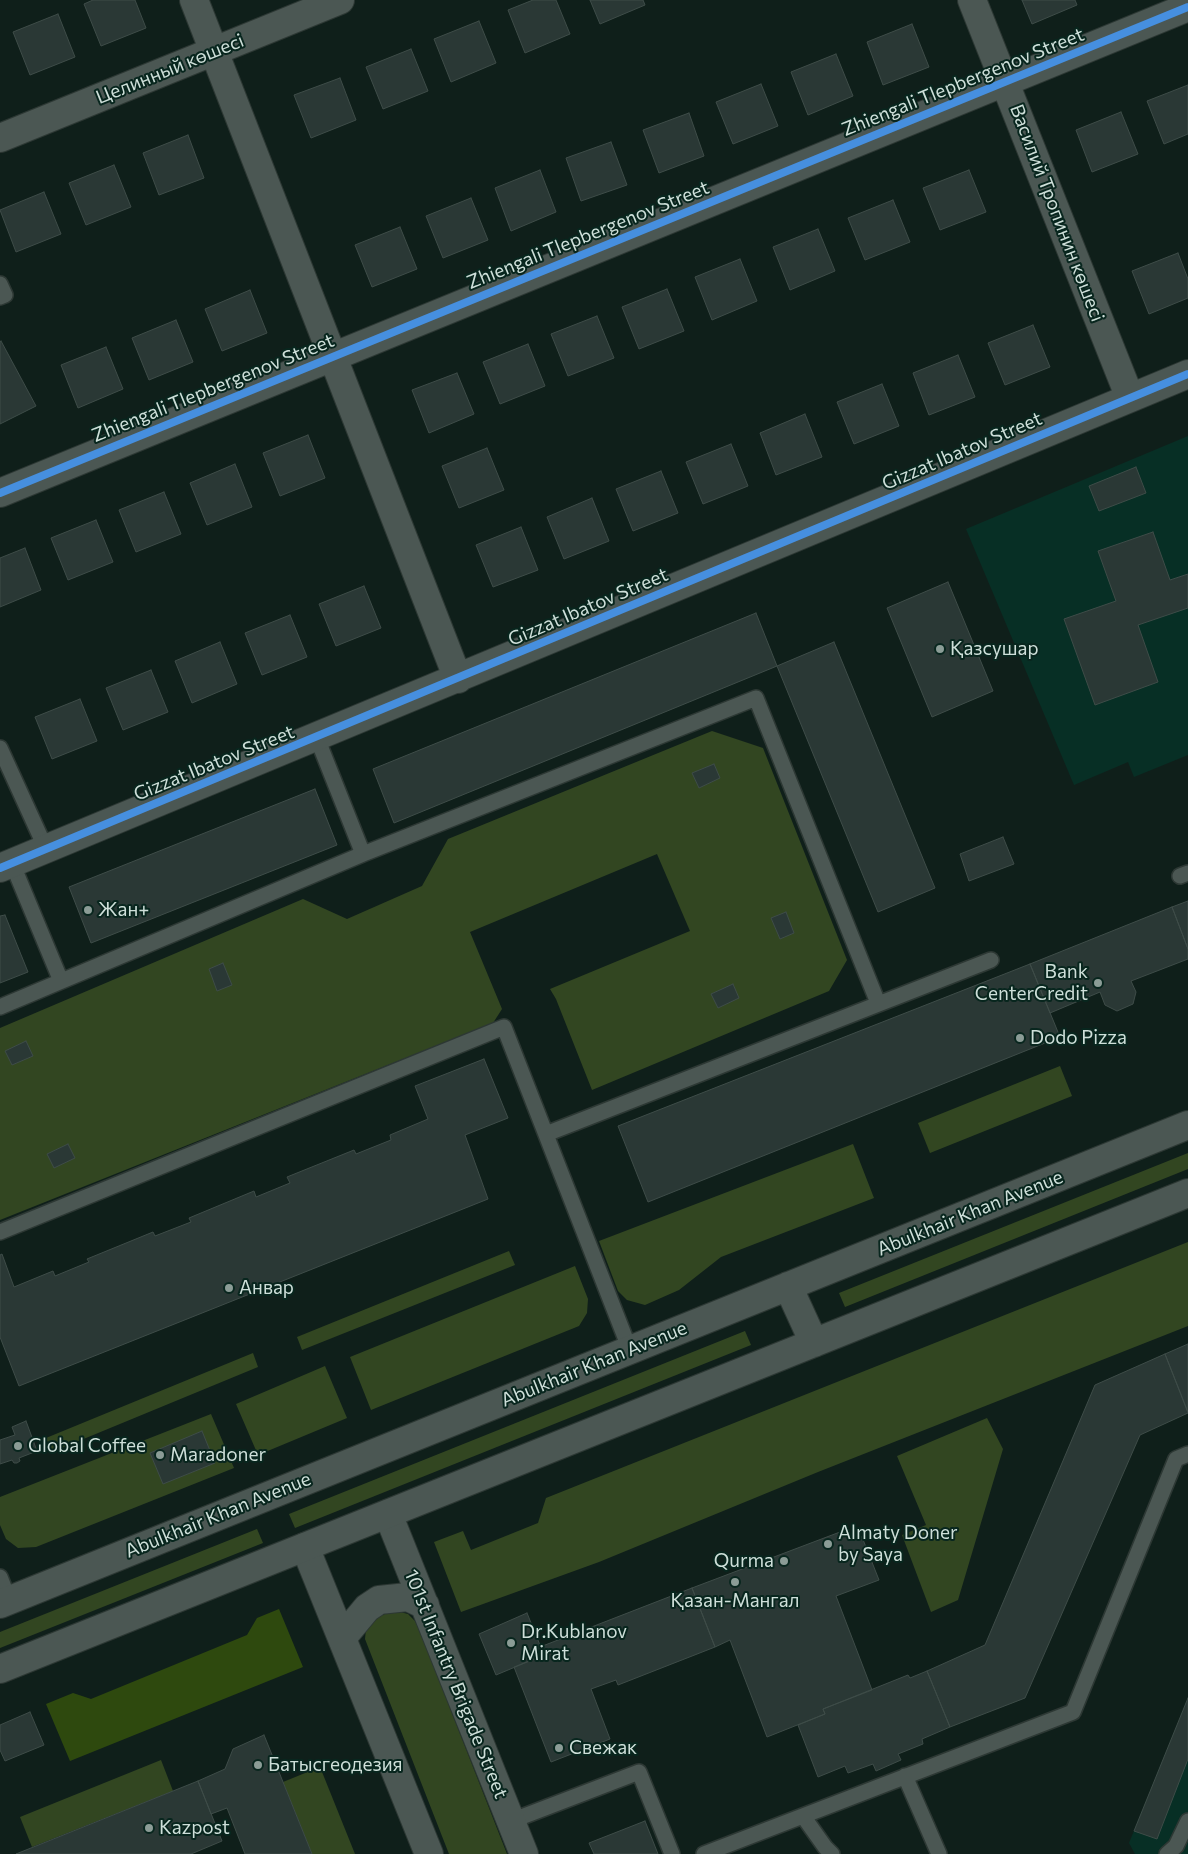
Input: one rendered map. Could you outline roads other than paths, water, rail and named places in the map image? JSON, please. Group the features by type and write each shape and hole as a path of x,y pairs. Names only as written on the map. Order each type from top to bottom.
{"street":[{"path":"194,0 458,679"},
{"name":"Целинный көшесі","path":"0,138 340,0"},
{"name":"Василий Тропинин көшесі","path":"972,0 1130,398"},
{"name":"Zhiengali Tlepbergenov Street","path":"0,493 1188,7"},
{"name":"Gizzat Ibatov Street","path":"6,866 1188,374"},
{"name":"Abulkhair Khan Avenue","path":"3,1594 630,1350 1188,1124"},
{"path":"0,1669 1188,1193"},
{"path":"788,1286 814,1343"},
{"name":"101st Infantry Brigade Street","path":"388,1514 524,1854"},
{"path":"305,1547 429,1854"},
{"path":"342,1638 367,1608 379,1600 408,1597 425,1605"}],"lane":[{"path":"0,284 5,295 0,297"},
{"path":"0,1006 363,854 756,698 878,1003"},
{"path":"316,738 363,854"},
{"path":"0,748 46,849"},
{"path":"6,866 61,981"},
{"path":"546,1134 991,960"},
{"path":"0,1232 504,1027 630,1350"},
{"path":"704,1854 1073,1712 1176,1459 1188,1454"},
{"path":"511,1821 639,1772 672,1854"},
{"path":"905,1776 939,1854"},
{"path":"804,1816 832,1854"},
{"path":"1167,1854 1176,1846 1188,1821"}],"place":[{"name":"Қазсушар","path":"940,649"},
{"name":"Жан+","path":"88,910"},
{"name":"Bank CenterCredit","path":"1098,983"},
{"name":"Dodo Pizza","path":"1020,1038"},
{"name":"Анвар","path":"229,1288"},
{"name":"Global Coffee","path":"18,1446"},
{"name":"Maradoner","path":"160,1455"},
{"name":"Almaty Doner by Saya","path":"828,1544"},
{"name":"Qurma","path":"784,1561"},
{"name":"Қазан-Мангал","path":"735,1582"},
{"name":"Dr.Kublanov Mirat","path":"511,1643"},
{"name":"Свежак","path":"559,1748"},
{"name":"Батысгеодезия","path":"258,1765"},
{"name":"Kazpost","path":"149,1828"}]}
